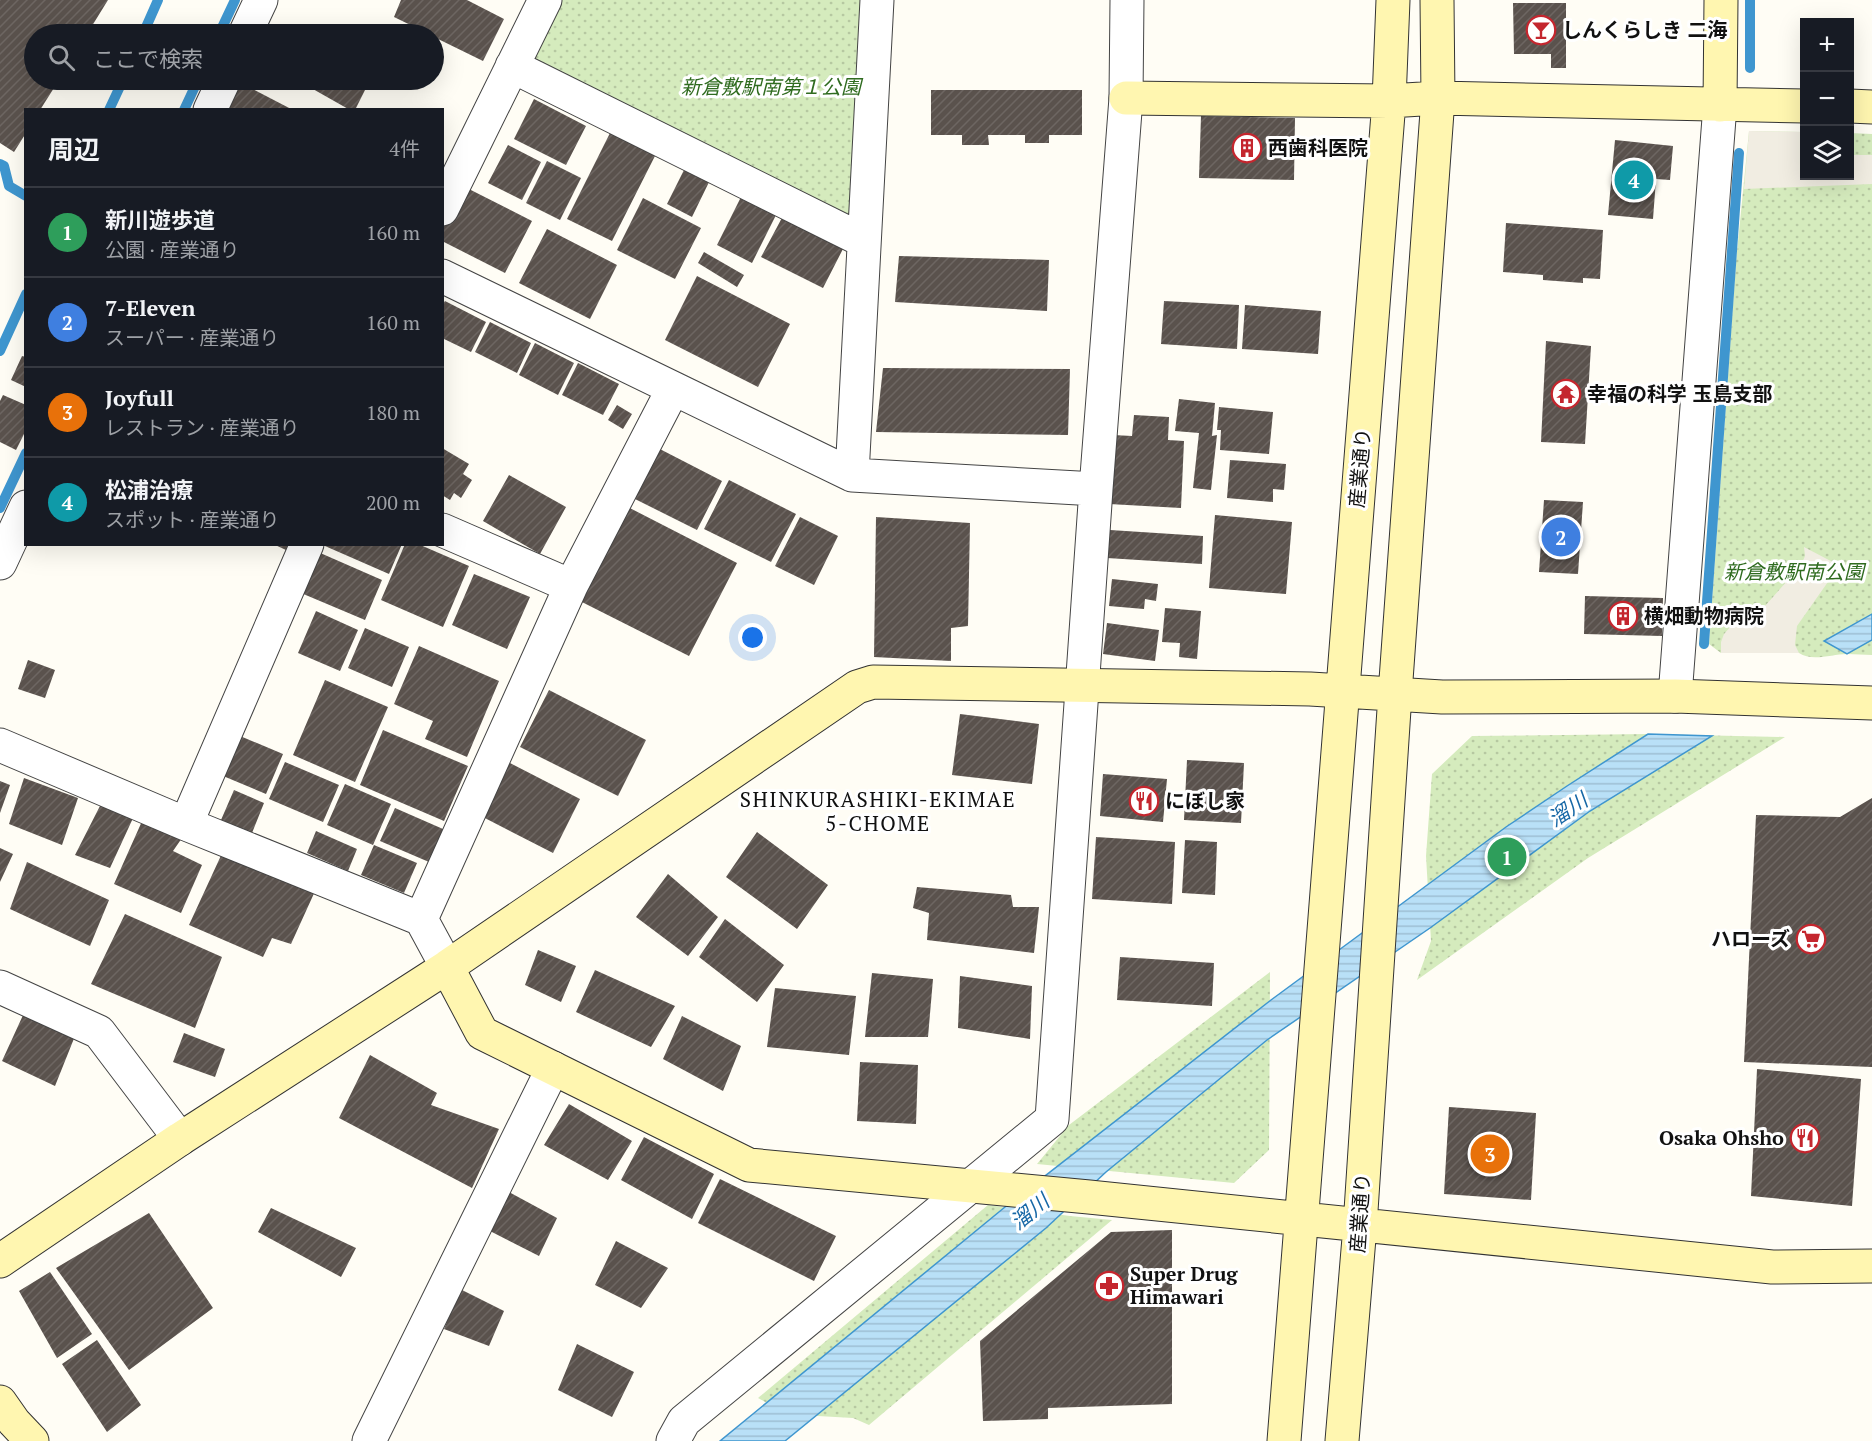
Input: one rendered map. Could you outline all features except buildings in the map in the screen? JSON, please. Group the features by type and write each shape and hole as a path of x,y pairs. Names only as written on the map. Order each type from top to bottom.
{"street":[{"path":"250,24 261,0"},
{"path":"444,206 545,0"},
{"path":"852,475 877,0"},
{"path":"673,1441 684,1421 1052,1119 1126,98 1128,0"},
{"name":"産業通り","path":"1302,1219 1389,101 1393,0"},
{"path":"1395,694 1438,98 1437,0"},
{"path":"1675,696 1720,105 1721,0"},
{"path":"512,66 864,241"},
{"path":"211,108 219,90"},
{"path":"1126,98 1389,101 1438,98 1800,106"},
{"path":"1854,106 1872,107"},
{"path":"444,277 852,475 1096,489"},
{"path":"421,919 571,586 673,388"},
{"path":"0,563 24,511"},
{"path":"444,531 571,586"},
{"path":"186,824 306,546"},
{"path":"0,1261 180,1139 447,967 857,687 873,682 1342,691 1442,696 1675,696 1872,702"},
{"name":"産業通り","path":"1342,1441 1360,1226 1395,694"},
{"path":"0,745 186,824 421,919 482,1033 749,1165 971,1185 1772,1268 1872,1266"},
{"path":"0,987 99,1032 180,1139"},
{"path":"369,1441 553,1068"},
{"path":"1284,1441 1302,1219"},
{"path":"0,1402 14,1422 32,1441"}],"green space":[{"name":"新倉敷駅南第１公園","path":"552,0 863,0 852,225 522,60"},
{"name":"新倉敷駅南公園","path":"1749,131 1800,132 1800,180 1854,180 1854,133 1872,134 1872,655 1847,654 1810,657 1799,653 1721,653 1709,644 1736,262"},
{"path":"1648,734 1785,737 1588,858 1417,980 1431,941 1426,856 1432,774 1472,736"},
{"path":"1270,972 1269,1150 1234,1183 1037,1164 1069,1125"},
{"path":"988,1205 1112,1220 869,1425 853,1418 800,1415 780,1410 758,1398"}],"shaded area":[{"path":"1749,131 1800,132 1800,180 1854,180 1854,155 1872,155 1872,184 1744,189"},
{"path":"1804,547 1846,569 1840,570 1830,579 1797,626 1795,645 1799,653 1721,653 1724,634 1746,611 1765,606 1801,565 1805,556"}],"water":[{"path":"1872,614 1872,640 1847,654 1824,641"},
{"name":"溜川","path":"1648,734 1712,736 1590,811 1430,928 1267,1040 1106,1172 1046,1228 785,1441 720,1441 1005,1207 1271,1000 1506,827"}],"waterway":[{"path":"147,24 158,0"},
{"path":"224,24 235,0"},
{"path":"1750,0 1750,68"},
{"path":"110,108 118,90"},
{"path":"185,108 193,90"},
{"path":"1704,644 1739,153"},
{"path":"0,164 4,166 9,186 24,195"},
{"path":"0,351 24,298"},
{"path":"0,508 24,457"}],"place":[{"name":"しんくらしき 二海","path":"1541,30"},
{"name":"西歯科医院","path":"1247,148"},
{"name":"松浦治療","path":"1634,180"},
{"name":"幸福の科学 玉島支部","path":"1566,394"},
{"name":"7-Eleven","path":"1561,537"},
{"name":"横畑動物病院","path":"1623,616"},
{"name":"にぼし家","path":"1144,801"},
{"name":"新川遊歩道","path":"1507,857"},
{"name":"ハローズ","path":"1811,939"},
{"name":"Osaka Ohsho","path":"1805,1138"},
{"name":"Joyfull","path":"1490,1154"},
{"name":"Super Drug Himawari","path":"1109,1286"}],"district":[{"name":"SHINKURASHIKI-EKIMAE 5-CHOME","path":"878,812"}]}
